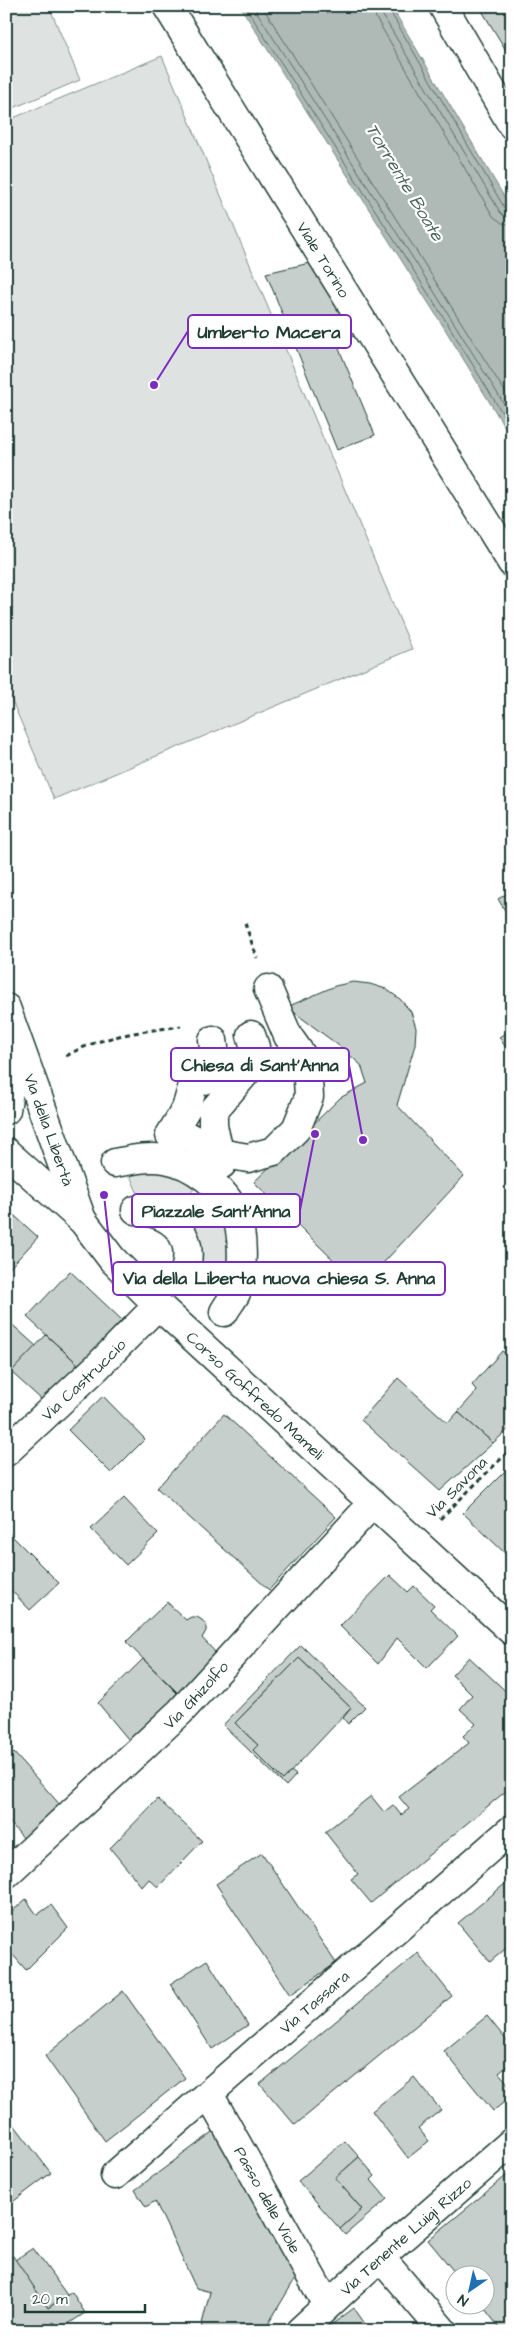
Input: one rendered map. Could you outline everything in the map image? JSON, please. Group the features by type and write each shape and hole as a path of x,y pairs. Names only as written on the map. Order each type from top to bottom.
{"street":[{"name":"Viale Torino","path":"168,6 512,562"},
{"path":"443,6 512,125"},
{"path":"213,1040 215,1056 212,1073 204,1080 192,1085 186,1108 170,1135 189,1137 219,1153 248,1158 274,1151 296,1129 309,1097 307,1063 288,1036 268,989"},
{"name":"Via della Libertà","path":"6,1008 82,1221"},
{"path":"217,1186 223,1169 213,1126 213,1111 254,1064 255,1047 251,1035"},
{"name":"Via della Libertà","path":"6,1047 12,1072 6,1110"},
{"name":"Corso Goffredo Mameli","path":"6,1152 82,1221 112,1259 158,1305 512,1631"},
{"path":"115,1164 139,1158 166,1159 195,1170 217,1186 235,1213 241,1240 241,1264 236,1292 224,1312"},
{"path":"136,1210 151,1211 178,1226 187,1244 188,1262 184,1274"},
{"name":"Via Castruccio","path":"6,1452 97,1367 158,1305"},
{"name":"Via Ghizolfo","path":"6,1874 180,1712 373,1503"},
{"name":"Via Tassara","path":"115,2175 512,1829"},
{"name":"Passo delle Viole","path":"209,2094 327,2306"},
{"name":"Via Tenente Luigi Rizzo","path":"300,2331 380,2257 512,2142"},
{"path":"380,2257 443,2331"}],"path":[{"path":"66,1056 86,1044 116,1036"},
{"name":"Via Savona","path":"417,1542 512,1448"}],"shaded area":[{"path":"6,6 49,6 80,80 6,111"},
{"path":"162,56 412,649 54,799 6,687 6,121"},
{"path":"126,1166 162,1169 198,1185 173,1212 142,1204"},
{"path":"217,1206 224,1223 231,1258 229,1276 220,1294 194,1268 190,1233"}],"water":[{"name":"Torrente Boate","path":"240,6 391,6 512,210 512,439 445,329"}],"building":[{"path":"479,6 512,6 512,60"},
{"path":"310,263 356,335 337,344 375,435 337,450 266,273"},
{"path":"512,891 512,922 498,899"},
{"path":"353,982 370,984 386,989 400,999 411,1012 416,1028 415,1045 397,1105 464,1176 361,1287 254,1182 340,1098 367,1083 361,1065 338,1045 287,1007 335,986"},
{"path":"512,1029 512,1057 499,1037"},
{"path":"6,1208 38,1237 6,1272"},
{"path":"70,1271 122,1320 80,1366 27,1317"},
{"path":"6,1319 36,1346 8,1376 6,1374"},
{"path":"46,1335 80,1366 42,1400 11,1372"},
{"path":"502,1351 510,1356 512,1355 512,1426 493,1443 458,1412 477,1391 472,1385"},
{"path":"398,1378 448,1423 458,1412 493,1443 440,1491 361,1420"},
{"path":"103,1396 145,1439 111,1473 68,1430"},
{"path":"224,1414 336,1517 269,1590 157,1488"},
{"path":"507,1469 512,1474 512,1560 463,1513"},
{"path":"124,1498 158,1534 126,1565 91,1529"},
{"path":"6,1530 59,1583 30,1610 6,1585"},
{"path":"390,1575 408,1592 414,1586 434,1605 430,1609 458,1636 427,1668 397,1638 378,1664 340,1626"},
{"path":"167,1602 186,1620 191,1617 197,1617 202,1620 206,1625 206,1631 202,1638 218,1655 179,1694 126,1642"},
{"path":"301,1645 365,1707 348,1724 343,1718 351,1708 299,1658 235,1723 258,1745 253,1750 283,1780 291,1771 296,1775 286,1786 223,1725"},
{"path":"469,1657 512,1697 512,1786 371,1903 351,1879 358,1874 325,1832 371,1796 384,1812 393,1805 401,1815 409,1809 399,1797 469,1743 463,1736 476,1724 460,1709 472,1695 452,1675"},
{"path":"299,1658 351,1708 283,1780 253,1750 258,1745 235,1723"},
{"path":"143,1659 179,1695 133,1745 98,1703"},
{"path":"14,1753 62,1807 25,1840 6,1818 6,1760"},
{"path":"158,1799 202,1841 158,1887 149,1879 142,1887 110,1848"},
{"path":"262,1853 336,1963 290,1995 216,1884"},
{"path":"512,1878 512,1943 490,1962 458,1923"},
{"path":"26,1899 37,1915 51,1905 68,1928 26,1970 6,1947 6,1917"},
{"path":"418,1953 452,1996 295,2125 260,2084"},
{"path":"207,1960 248,2025 212,2049 170,1984"},
{"path":"123,1991 185,2078 105,2141 45,2056"},
{"path":"487,2016 512,2047 512,2062 499,2073 512,2088 512,2096 493,2111 444,2051"},
{"path":"414,2077 441,2110 418,2128 429,2141 408,2158 372,2111"},
{"path":"6,2114 51,2173 6,2207"},
{"path":"213,2132 227,2136 301,2269 264,2331 214,2331 201,2328 210,2292 196,2288 155,2201 146,2207 135,2190"},
{"path":"345,2141 359,2157 335,2178 362,2209 340,2229 298,2181"},
{"path":"359,2157 375,2176 371,2180 387,2199 345,2235 340,2229 362,2209 335,2178"},
{"path":"512,2171 512,2331 502,2331 489,2314 496,2314 496,2264 448,2264 428,2240"},
{"path":"33,2248 67,2295 48,2308 15,2260"},
{"path":"13,2256 48,2308 72,2292 85,2313 59,2330 54,2322 42,2331 6,2331 6,2260"},
{"path":"354,2308 370,2331 323,2331 350,2311"}],"place":[{"name":"Umberto Macera","path":"154,385"},
{"name":"Piazzale Sant'Anna","path":"315,1134"},
{"name":"Chiesa di Sant'Anna","path":"363,1140"},
{"name":"Via della Liberta nuova chiesa S. Anna","path":"104,1195"}]}
